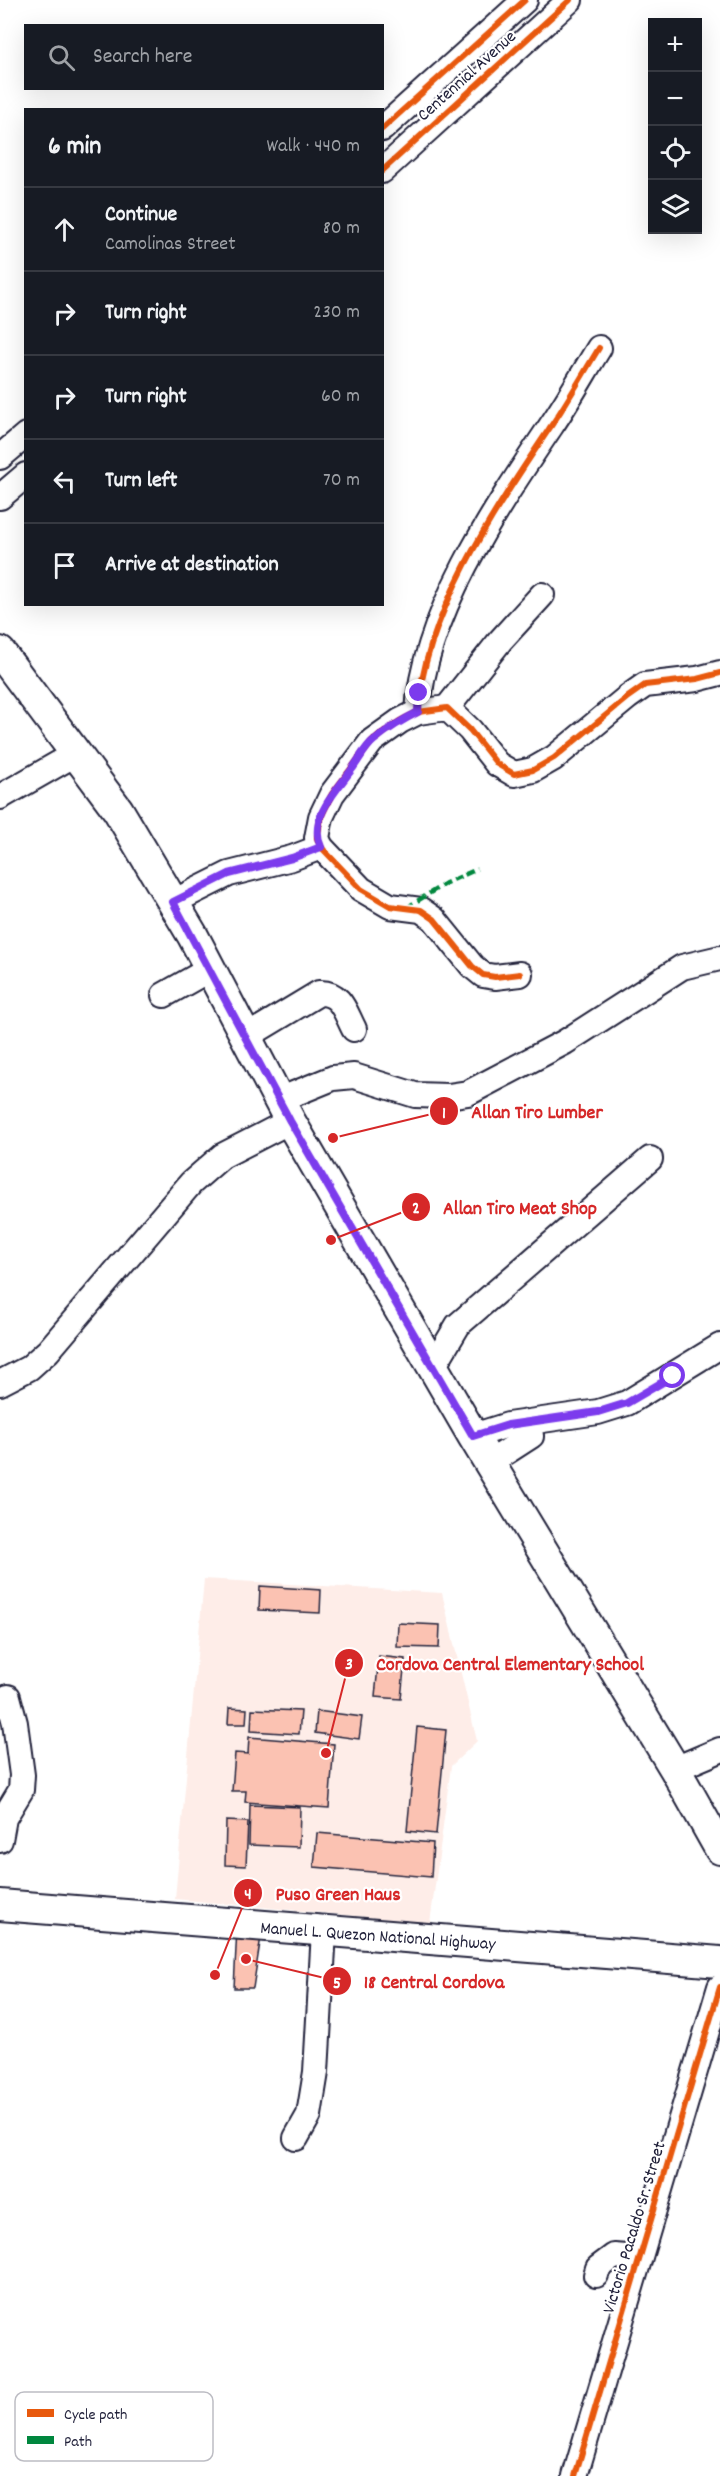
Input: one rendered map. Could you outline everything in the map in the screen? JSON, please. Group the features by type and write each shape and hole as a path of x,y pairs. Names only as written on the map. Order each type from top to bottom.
{"main road":[{"path":"1,656 77,753 118,810 210,969 284,1111 489,1463 675,1769 720,1850"},
{"name":"Manuel L. Quezon National Highway","path":"0,1905 720,1962"}],"street":[{"name":"Centennial Avenue","path":"384,127 525,0"},
{"name":"Centennial Avenue","path":"384,169 570,0"},
{"path":"418,712 419,693 440,617 477,543 599,348"},
{"path":"0,457 24,437"},
{"path":"0,497 24,477"},
{"path":"520,974 495,977 483,975 472,966 434,919 421,910 390,906 367,893 321,847 317,838 321,817 332,794 372,741 400,721 418,712 447,708 500,641 542,594"},
{"path":"447,708 470,730 497,764 514,774 533,770 554,758 628,697 645,686 697,679 720,673"},
{"path":"0,797 77,753"},
{"path":"173,902 229,874 292,858 321,847"},
{"path":"2,1377 29,1368 48,1351 191,1183 222,1156 333,1078 354,1076 415,1095 448,1096 468,1093 564,1042 682,967 720,958"},
{"path":"164,995 210,969"},
{"path":"246,1037 319,993 329,993 337,998 354,1029"},
{"path":"433,1367 458,1325 650,1159"},
{"path":"473,1436 508,1425 598,1412 627,1403 720,1346"},
{"path":"489,1463 531,1436 529,1423"},
{"path":"0,1840 4,1818 21,1790 22,1775 15,1723 8,1697"},
{"path":"675,1769 720,1750"},
{"path":"296,2138 309,2115 316,2072 324,1931"},
{"name":"Victorio Pacaldo Sr. Street","path":"575,2476 720,1987"},
{"path":"596,2275 598,2268 614,2256 639,2258"}],"shaded area":[{"path":"204,1579 442,1593 477,1741 451,1766 430,1923 175,1899"}],"building":[{"path":"260,1586 321,1590 320,1613 259,1610"},
{"path":"398,1623 440,1625 439,1648 397,1647"},
{"path":"379,1656 405,1659 401,1699 375,1697"},
{"path":"229,1708 247,1709 246,1724 228,1724"},
{"path":"252,1709 301,1711 299,1734 251,1731"},
{"path":"317,1711 362,1717 359,1739 315,1733"},
{"path":"417,1727 446,1730 436,1834 407,1831"},
{"path":"249,1737 334,1744 329,1808 245,1802 246,1791 232,1791 235,1753 248,1754"},
{"path":"250,1805 300,1807 299,1847 249,1845"},
{"path":"226,1821 248,1822 246,1866 225,1865"},
{"path":"317,1833 433,1843 431,1877 314,1867"},
{"path":"237,1928 262,1930 253,1988 234,1988"}],"marked path":[{"path":"406,908 446,883 477,869"}],"cycle path":[{"path":"384,127 525,0"},
{"path":"384,169 570,0"},
{"path":"418,712 423,675 433,638 448,600 487,526 599,348"},
{"path":"520,974 495,977 483,975 472,966 434,919 421,910 390,906 361,889 321,847 317,838 321,817 332,794 372,741 400,721 418,712 447,708 470,730 497,764 514,774 533,770 554,758 645,685 697,679 720,673"},
{"path":"575,2476 720,1987"}],"place":[{"name":"Allan Tiro Lumber","path":"333,1138"},
{"name":"Allan Tiro Meat Shop","path":"331,1240"},
{"name":"Cordova Central Elementary School","path":"326,1753"},
{"name":"18 Central Cordova","path":"246,1959"},
{"name":"Puso Green Haus","path":"215,1975"}],"route":[{"path":"419,693 418,712 400,721 372,741 332,794 321,817 317,838 321,847 292,858 229,874 173,902 290,1121 473,1436 508,1425 598,1412 627,1403 673,1376"}]}
